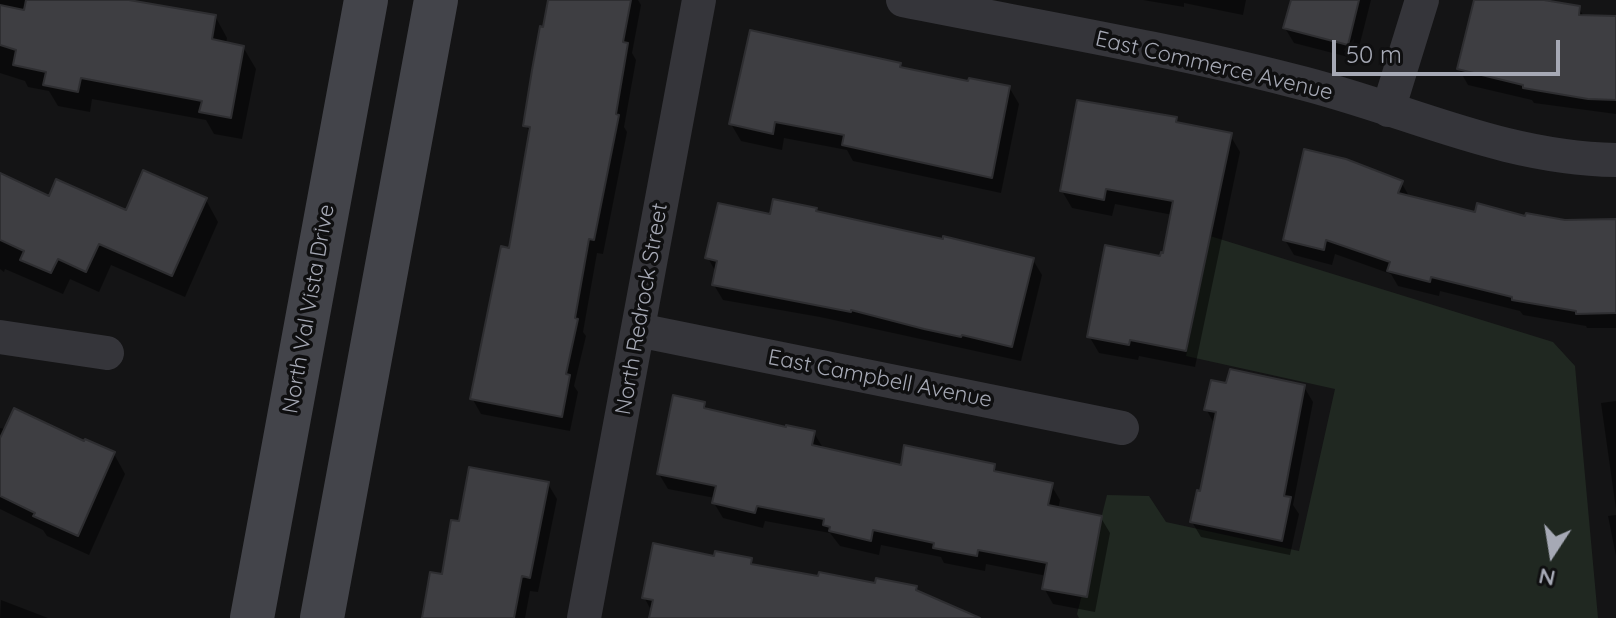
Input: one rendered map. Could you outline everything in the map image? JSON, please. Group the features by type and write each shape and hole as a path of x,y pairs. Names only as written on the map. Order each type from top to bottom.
{"main road":[{"name":"North Val Vista Drive","path":"252,618 366,0"},
{"path":"322,618 433,1"}],"street":[{"name":"North Redrock Street","path":"584,618 699,0"},
{"name":"East Commerce Avenue","path":"904,0 1297,81 1506,147 1563,157 1616,160"},
{"path":"1388,110 1422,0"},
{"name":"East Campbell Avenue","path":"638,330 1122,428"},
{"path":"0,337 107,353"}],"shaded area":[{"path":"1210,236 1553,342 1575,366 1598,618 1079,618 1077,614 1107,495 1149,496 1166,522 1299,551 1335,389 1186,356"}],"building":[{"path":"26,0 129,0 216,15 212,39 244,46 231,118 199,112 202,101 81,78 78,92 43,85 46,72 13,65 16,50 0,45 0,5 24,10"},
{"path":"548,0 631,0 623,42 628,43 616,114 619,115 594,240 589,239 575,318 578,319 566,374 570,375 562,417 470,399 501,246 509,248 530,127 523,126 540,26 543,27"},
{"path":"1291,0 1359,0 1348,45 1283,28"},
{"path":"1474,0 1544,0 1580,6 1579,15 1616,16 1616,100 1588,99 1523,88 1523,85 1457,69"},
{"path":"750,30 901,63 900,67 1010,86 992,178 842,145 844,135 775,122 773,134 729,124"},
{"path":"1077,100 1177,117 1176,122 1232,133 1186,351 1130,340 1129,345 1087,337 1105,245 1160,256 1173,201 1106,189 1104,200 1060,191"},
{"path":"1304,149 1346,159 1403,181 1398,193 1475,212 1477,203 1525,216 1526,213 1565,220 1616,219 1616,313 1576,314 1576,311 1512,300 1512,297 1431,277 1430,282 1387,271 1390,262 1326,240 1324,250 1283,240"},
{"path":"143,170 207,198 172,276 99,244 86,272 58,259 51,273 20,260 24,251 0,240 0,173 49,196 56,179 126,210"},
{"path":"773,199 1034,258 1012,347 851,310 712,285 717,261 705,258 718,203 770,214"},
{"path":"1230,369 1305,385 1284,496 1291,497 1282,541 1190,522 1197,490 1200,491 1216,412 1204,410 1211,380 1226,383"},
{"path":"673,395 705,402 704,408 815,431 812,445 901,465 904,445 995,464 994,471 1053,483 1048,505 1102,516 1087,597 1042,589 1047,563 978,550 977,556 933,548 934,543 873,530 871,541 829,531 830,527 823,525 824,519 757,506 755,513 712,503 716,486 657,474"},
{"path":"14,408 115,452 78,536 33,516 35,513 0,496 0,438"},
{"path":"469,467 549,482 530,578 522,576 514,618 422,618 430,572 442,574 451,520 459,521"},
{"path":"653,543 714,556 715,551 752,558 751,564 818,576 819,572 875,583 876,578 917,586 916,590 980,618 649,618 653,600 642,598"}]}
